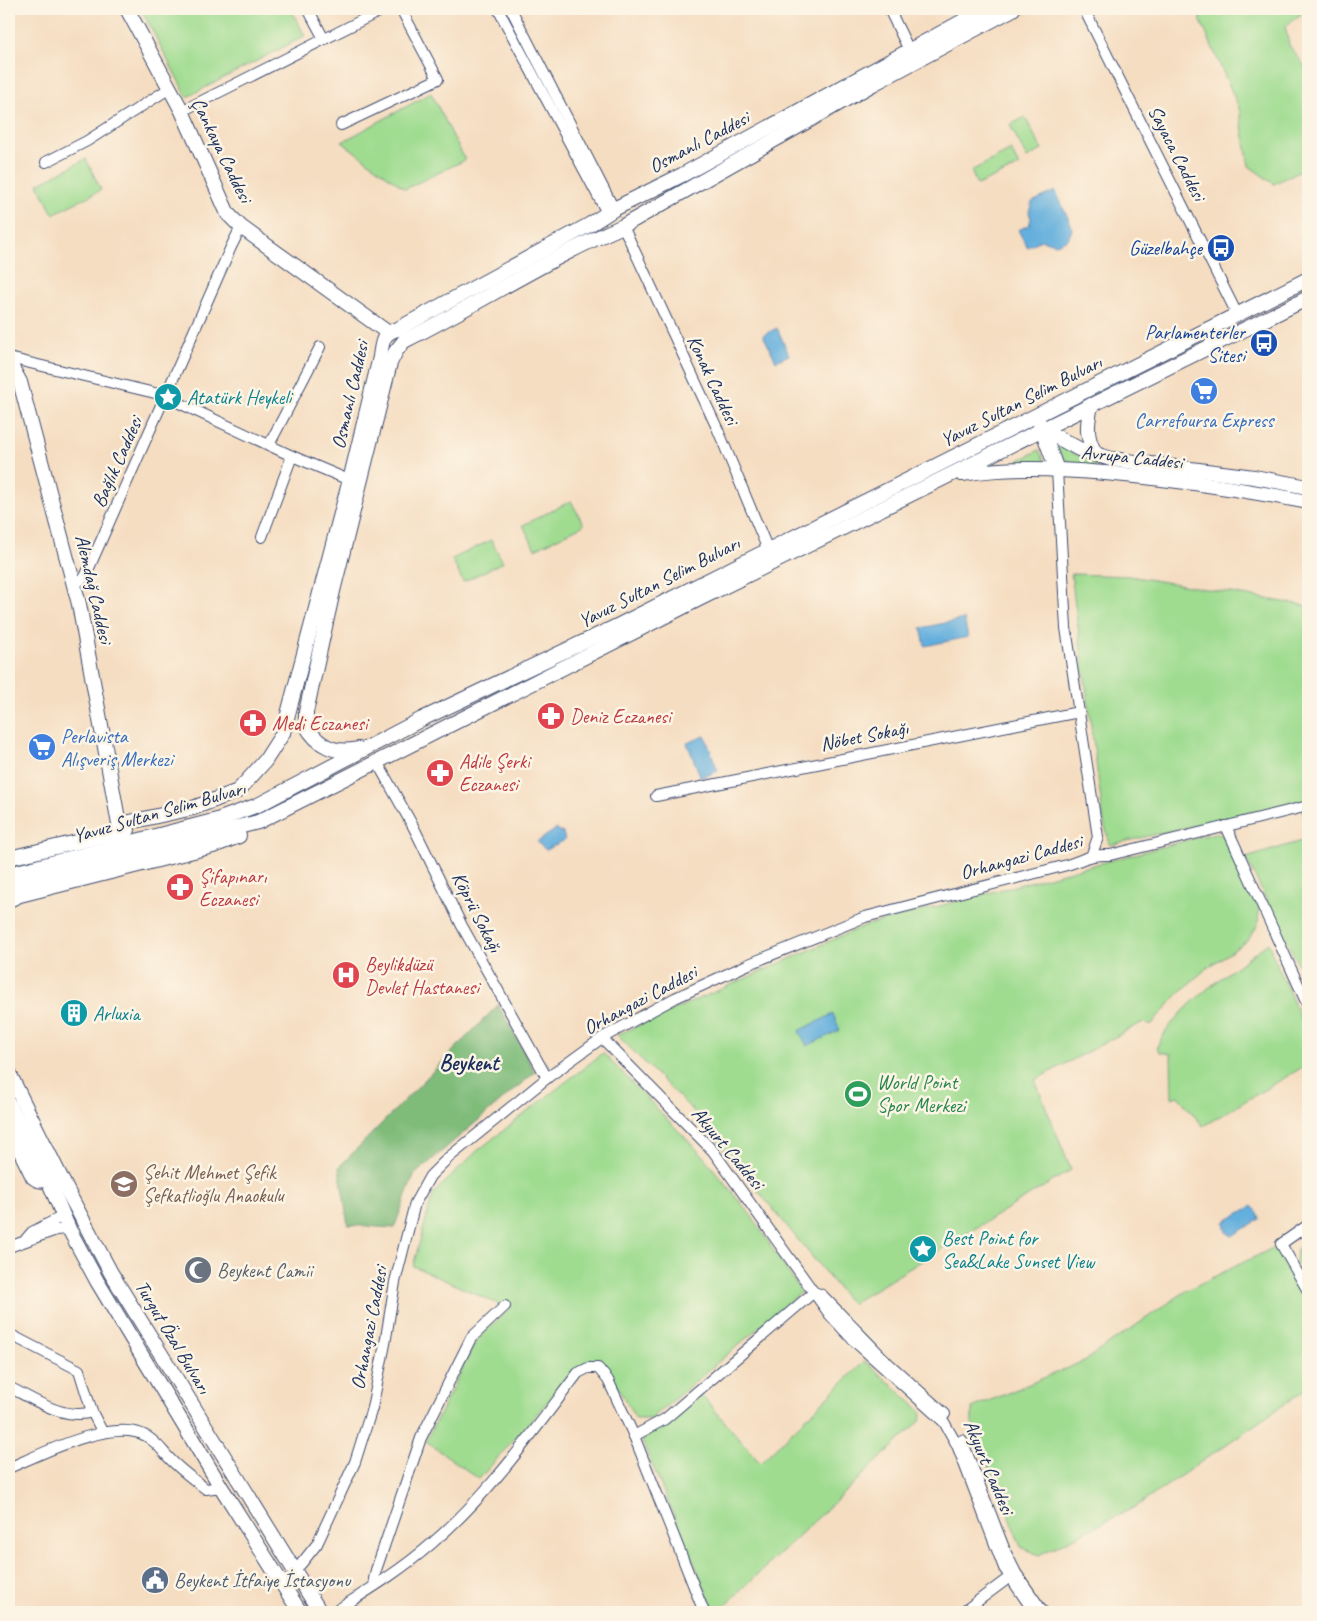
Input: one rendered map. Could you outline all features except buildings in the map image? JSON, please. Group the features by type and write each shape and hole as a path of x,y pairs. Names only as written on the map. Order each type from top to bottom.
{"main road":[{"name":"Çankaya Caddesi","path":"127,9 182,111 228,214 241,228 387,336"},
{"name":"Osmanlı Caddesi","path":"120,830 130,822 193,808 238,791 275,748 288,720 387,336 580,230 610,211 682,175 986,9"},
{"name":"Osmanlı Caddesi","path":"376,743 349,751 330,748 311,734 306,722 333,591 390,363 399,348 528,273 594,238 623,226 873,84 1013,9"},
{"path":"610,211 626,211 623,226 608,223 610,211"},
{"name":"Yavuz Sultan Selim Bulvarı","path":"9,886 250,825 951,475 1039,423 1244,311 1308,279"},
{"name":"Yavuz Sultan Selim Bulvarı","path":"9,874 226,817 292,789 376,743 768,550 1039,423 1091,405 1308,298"},
{"path":"1244,311 1256,321 1251,326"},
{"path":"387,336 398,333 399,348"},
{"name":"Alemdağ Caddesi","path":"9,362 20,382 79,604 120,830"},
{"path":"1091,405 1087,431 1092,449 1097,455"},
{"path":"1039,423 1056,470"},
{"name":"Avrupa Caddesi","path":"1039,423 1068,444 1097,455 1308,487"},
{"name":"Avrupa Caddesi","path":"951,475 1010,468 1151,477 1308,502"},
{"path":"9,858 120,830 206,814 218,814 226,817 238,791"},
{"path":"9,900 20,895 213,846 244,834 250,825"},
{"name":"Turgut Özal Bulvarı","path":"9,1073 100,1252 283,1555 320,1612"},
{"name":"Turgut Özal Bulvarı","path":"9,1104 48,1180 66,1223 107,1298 221,1487 300,1612"},
{"path":"9,1128 33,1177 38,1181 48,1180 56,1172 54,1164"},
{"path":"66,1223 74,1220 100,1252"},
{"path":"268,1563 283,1555"},
{"path":"287,1593 301,1584"}],"street":[{"path":"308,9 324,39"},
{"path":"182,111 384,9"},
{"path":"341,125 438,79 401,9"},
{"path":"498,9 610,211"},
{"path":"511,9 610,211"},
{"path":"889,9 909,50"},
{"name":"Sayaca Caddesi","path":"1084,9 1244,311"},
{"path":"46,162 76,148 170,88"},
{"name":"Konak Caddesi","path":"623,226 718,430 768,550"},
{"path":"170,388 241,228"},
{"path":"270,445 320,347"},
{"path":"9,358 161,399 170,404 175,401"},
{"path":"161,399 162,390 170,388"},
{"path":"170,388 175,393 175,401"},
{"name":"Bağlık Caddesi","path":"74,585 85,577 161,399"},
{"path":"175,401 292,456 349,480"},
{"path":"262,536 292,456"},
{"path":"1056,470 1066,628 1098,837 1092,854"},
{"name":"Nöbet Sokağı","path":"656,796 1079,712"},
{"name":"Köprü Sokağı","path":"376,762 414,828 462,926 547,1078"},
{"name":"Orhangazi Caddesi","path":"293,1571 306,1559 317,1544 355,1462 372,1408 404,1243 421,1190 430,1176 448,1158 547,1078 622,1025 684,994 848,923 1067,865 1092,854 1110,855 1308,806"},
{"path":"1226,826 1308,1006"},
{"name":"Akyurt Caddesi","path":"602,1038 713,1150 814,1292 818,1302 853,1340 944,1422 957,1445 999,1557 1043,1612"},
{"path":"9,1247 26,1240 32,1232 66,1223"},
{"path":"1308,1225 1281,1244 1308,1291"},
{"path":"634,1436 664,1419 814,1292"},
{"path":"376,1585 374,1579 376,1570 421,1438 471,1338 505,1306"},
{"path":"9,1334 79,1370 92,1412 103,1433"},
{"path":"334,1612 405,1566 456,1521 509,1464 578,1373 588,1368 598,1368 604,1373 634,1436 704,1612"},
{"path":"9,1388 57,1410 74,1415 92,1412"},
{"path":"9,1468 58,1447 103,1433 138,1432 156,1443 181,1470 206,1490 221,1487"},
{"path":"963,1612 1013,1575"},
{"name":"Akyurt Caddesi","path":"1013,1575 1034,1612"}],"green space":[{"path":"141,9 291,9 305,36 187,97"},
{"path":"1202,9 1308,9 1285,26 1289,45 1308,71 1308,166 1274,184 1249,166 1239,108 1200,19"},
{"path":"431,93 465,160 405,189 342,142"},
{"path":"1025,117 1042,150 1027,158 1010,125"},
{"path":"1011,150 1019,166 977,185 971,171"},
{"path":"86,159 101,190 53,214 38,184"},
{"path":"1053,443 1057,443 1077,455 1089,459 1149,472 1074,464 1062,458"},
{"path":"1039,450 1046,463 1016,462"},
{"path":"571,501 584,525 535,549 523,525"},
{"path":"491,540 503,562 463,582 452,559"},
{"path":"1071,574 1129,576 1308,606 1308,828 1299,801 1110,845 1104,823"},
{"name":"World Point Spor Merkezi","path":"1214,833 1224,836 1259,909 1258,925 1247,941 1207,968 1178,994 1151,1025 1143,1022 1035,1080 1071,1170 851,1304 690,1108 617,1035 864,926"},
{"path":"1308,839 1308,985 1246,858"},
{"path":"1268,943 1308,1036 1308,1064 1203,1126 1178,1096 1172,1098 1171,1054 1160,1052 1157,1047 1165,1032 1191,1004 1222,977"},
{"path":"498,1005 535,1072 414,1175 394,1228 348,1225 339,1167"},
{"path":"603,1053 702,1155 750,1214 801,1292 651,1419 636,1419 608,1370 593,1363 580,1367 568,1376 559,1389 479,1479 426,1441 476,1341 511,1307 498,1304 413,1266 433,1194 477,1151"},
{"path":"1308,1240 1308,1280 1296,1263 1297,1249"},
{"path":"1281,1244 1308,1291 1308,1388 1137,1506 1039,1555 1021,1547 972,1423 972,1408 1084,1361 1189,1289"},
{"path":"865,1361 922,1412 920,1421 718,1612 715,1612 642,1441 702,1395 760,1463"}],"water":[{"path":"1055,191 1071,224 1072,230 1068,239 1056,244 1041,240 1027,247 1018,230 1029,225 1031,219 1029,212 1032,202"},
{"path":"777,328 789,355 776,361 763,335"},
{"path":"964,619 968,637 925,646 921,628"},
{"path":"705,736 718,771 701,778 687,743"},
{"path":"556,829 563,833 565,840 546,850 537,842"},
{"path":"833,1014 840,1030 807,1046 799,1031"},
{"path":"1252,1206 1258,1212 1260,1219 1232,1236 1226,1232 1224,1222"}],"place":[{"name":"Güzelbahçe","path":"1221,248"},
{"name":"Parlamenterler Sitesi","path":"1264,343"},
{"name":"Carrefoursa Express","path":"1204,391"},
{"name":"Atatürk Heykeli","path":"168,397"},
{"name":"Deniz Eczanesi","path":"551,716"},
{"name":"Medi Eczanesi","path":"253,723"},
{"name":"Perlavista Alışveriş Merkezi","path":"42,747"},
{"name":"Adile Şerki Eczanesi","path":"440,773"},
{"name":"Şifapınarı Eczanesi","path":"180,887"},
{"name":"Beylikdüzü Devlet Hastanesi","path":"346,975"},
{"name":"Arluxia","path":"74,1013"},
{"name":"World Point Spor Merkezi","path":"858,1094"},
{"name":"Şehit Mehmet Şefik Şefkatlioğlu Anaokulu","path":"124,1184"},
{"name":"Best Point for Sea&Lake Sunset View","path":"923,1249"},
{"name":"Beykent Camii","path":"198,1270"},
{"name":"Beykent İtfaiye İstasyonu","path":"155,1580"}],"district":[{"name":"Beykent","path":"469,1063"}]}
